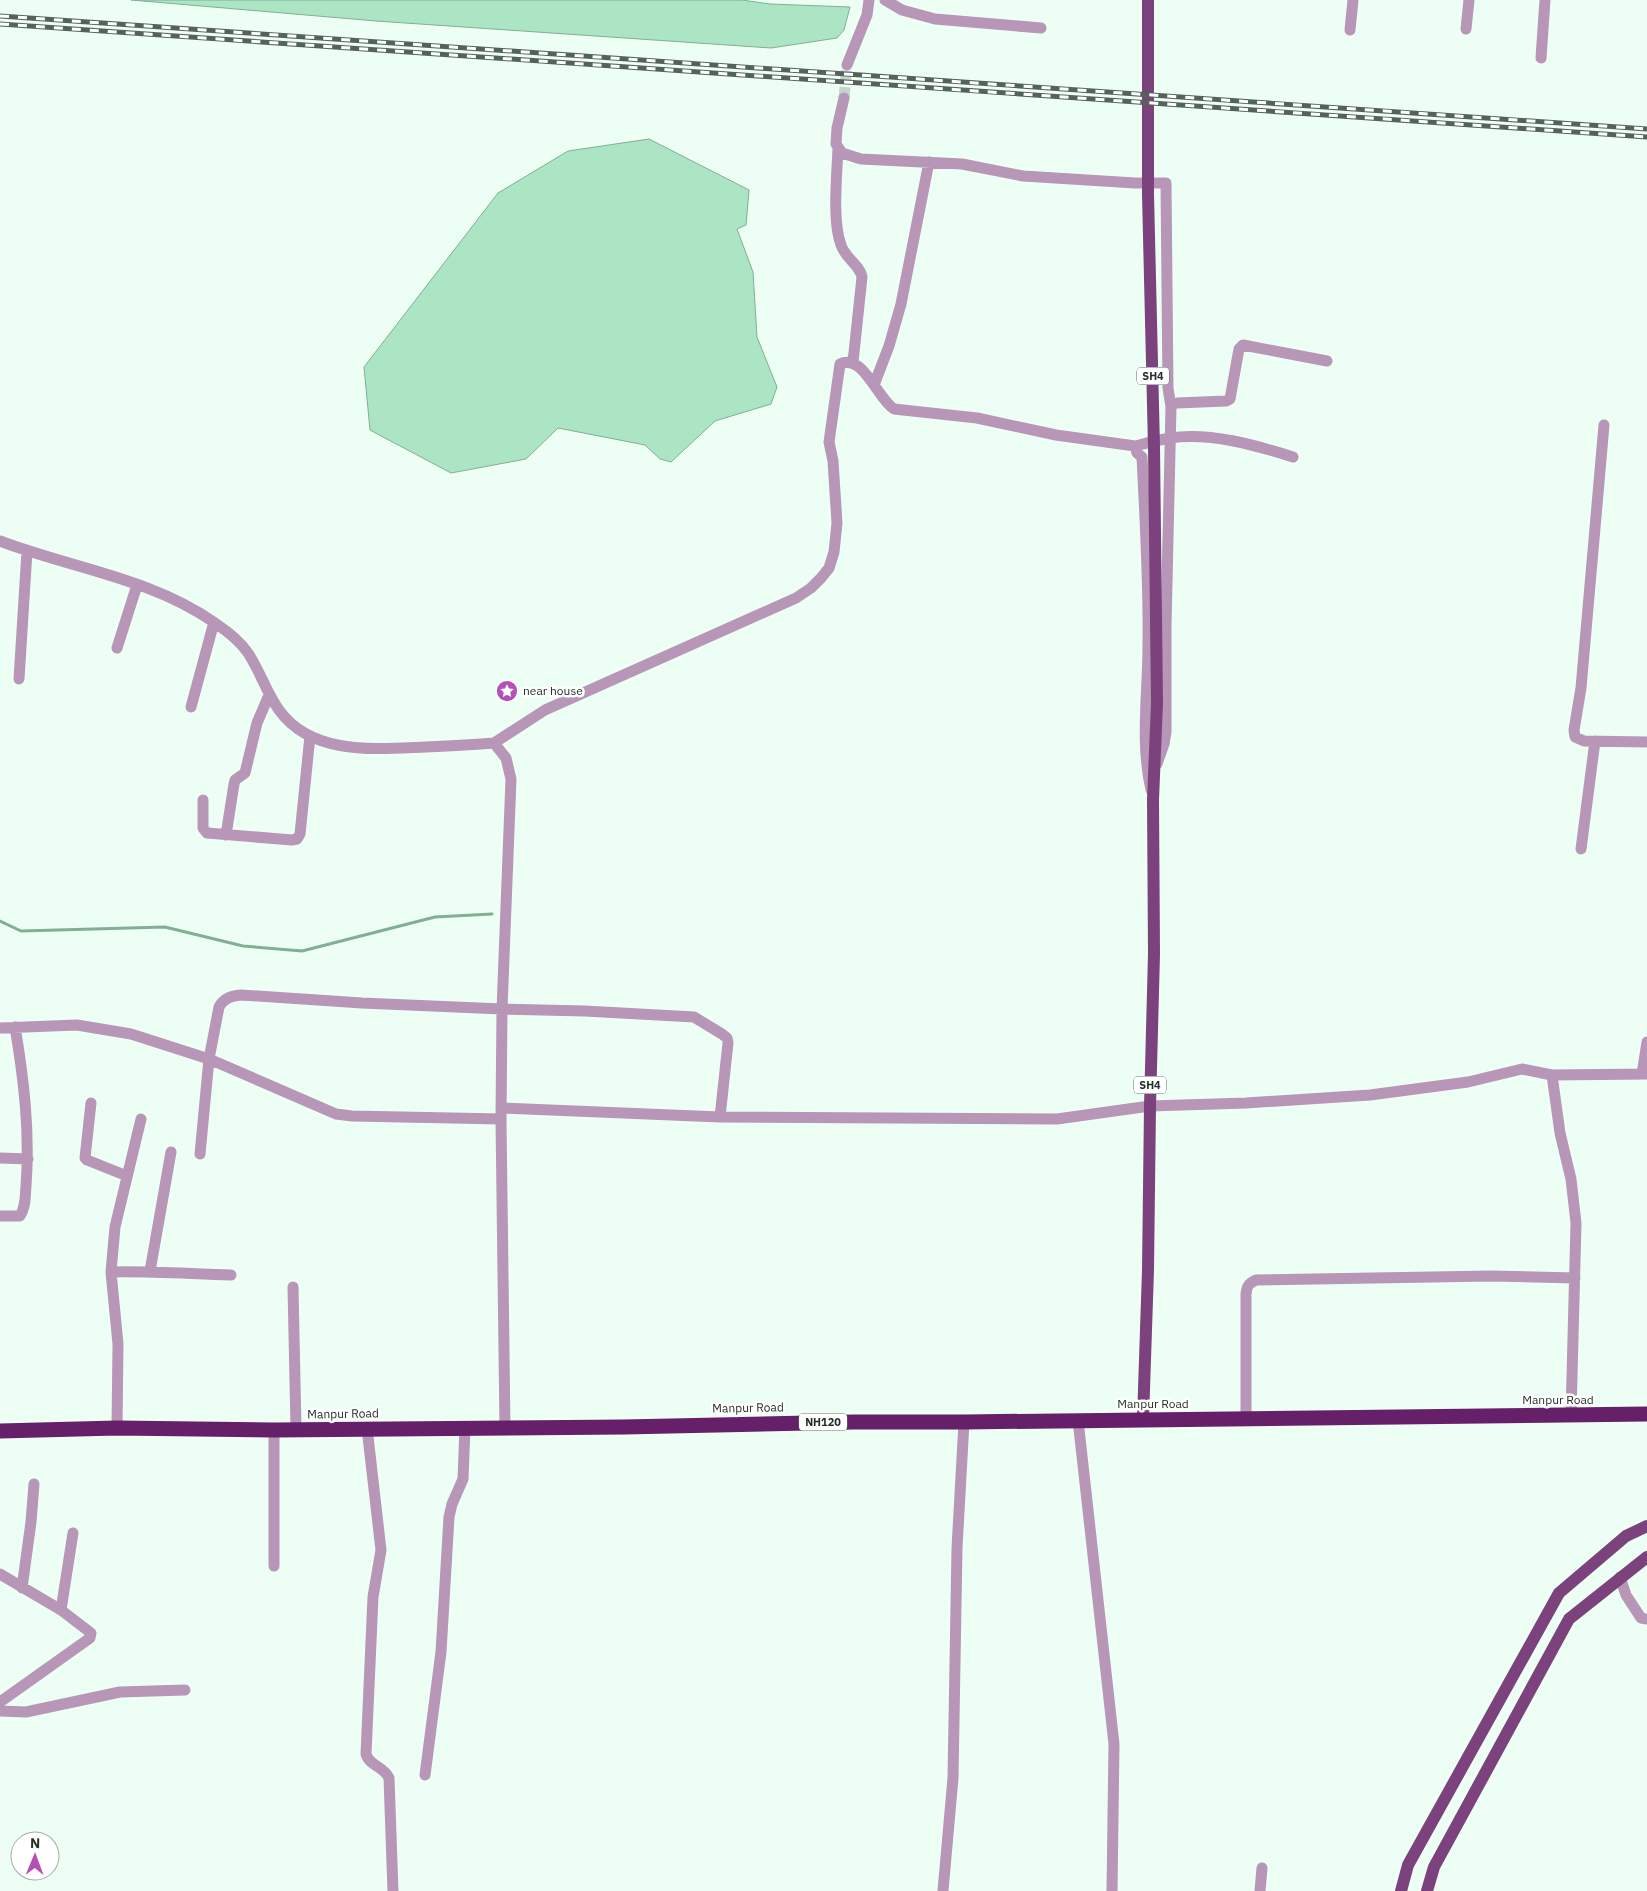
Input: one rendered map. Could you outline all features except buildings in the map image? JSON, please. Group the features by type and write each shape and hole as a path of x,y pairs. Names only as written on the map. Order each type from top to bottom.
{"highway":[{"name":"Manpur Road","path":"0,1431 117,1428 274,1430 624,1427 844,1422 1647,1414"}],"main road":[{"name":"SH4","path":"1144,1419 1154,954 1153,800 1158,703 1148,194 1148,0"},
{"path":"1401,1891 1408,1865 1559,1593 1626,1536 1647,1526"},
{"path":"1427,1891 1434,1867 1568,1619 1647,1557"}],"street":[{"path":"848,65 867,15 869,0"},
{"path":"885,0 909,13 935,19 1041,28"},
{"path":"1350,30 1353,0"},
{"path":"1466,29 1468,0"},
{"path":"1540,58 1545,0"},
{"path":"844,98 835,138 838,148 836,221 844,253 859,269 862,277 853,362"},
{"path":"838,148 842,153 861,158 970,165 1004,174 1135,183 1166,183 1168,388 1171,407 1166,626 1166,732 1156,766"},
{"path":"874,385 889,346 901,304 929,162"},
{"path":"1171,407 1175,403 1226,401 1230,399 1233,394 1238,351 1242,345 1327,361"},
{"path":"0,541 27,551 90,568 137,585 190,608 214,622 231,635 248,653 269,695 289,721 310,736 343,746 364,749 494,743 545,710 796,598 811,588 821,578 829,568 834,552 837,522 833,462 829,442 840,364 844,362 853,362 860,367 889,406 899,411 977,418 1056,435 1135,446 1170,438 1192,437 1229,441 1293,457"},
{"path":"1604,425 1581,680 1574,730 1576,737 1580,740 1647,742"},
{"path":"1135,446 1137,452 1142,457 1148,556 1145,738 1148,775 1153,800"},
{"path":"19,680 27,551"},
{"path":"117,648 137,585"},
{"path":"191,707 214,622"},
{"path":"226,834 235,780 245,773 257,723 269,695"},
{"path":"203,800 204,830 207,833 297,839 300,834 310,736"},
{"path":"1581,849 1595,741"},
{"path":"494,743 506,758 511,779 502,1009 505,1428"},
{"path":"200,1154 209,1059 219,1007 222,1001 231,996 241,994 362,1003 694,1017 727,1038 728,1044 720,1117"},
{"path":"0,1028 77,1025 131,1034 209,1059 336,1114 352,1116 502,1113 1058,1120 1150,1106 1246,1103 1370,1095 1486,1079 1512,1070 1522,1069 1552,1075 1644,1074 1647,1042"},
{"path":"0,1216 17,1217 23,1212 28,1159 24,1084 15,1027"},
{"path":"1552,1075 1560,1133 1572,1188 1576,1223 1571,1415"},
{"path":"91,1103 85,1158 126,1176"},
{"path":"117,1428 118,1344 111,1272 115,1227 141,1119"},
{"path":"150,1271 170,1152"},
{"path":"0,1158 28,1159"},
{"path":"111,1272 150,1271 176,1274 231,1275"},
{"path":"1246,1419 1246,1294 1247,1287 1256,1280 1492,1276 1575,1278"},
{"path":"293,1287 296,1429"},
{"path":"1078,1420 1114,1744 1112,1891"},
{"path":"943,1891 953,1778 957,1548 964,1422"},
{"path":"367,1428 381,1550 373,1597 366,1754 367,1758 387,1772 389,1778 393,1891"},
{"path":"425,1775 441,1652 450,1517 452,1504 463,1479 465,1428"},
{"path":"274,1430 274,1566"},
{"path":"22,1588 34,1484"},
{"path":"61,1610 73,1533"},
{"path":"0,1574 61,1610 90,1632 90,1638 0,1702"},
{"path":"1620,1577 1626,1595 1641,1618 1647,1619"},
{"path":"0,1711 26,1712 120,1692 185,1690"},
{"path":"1260,1891 1262,1868"}],"shaded area":[{"path":"131,0 742,0 770,4 850,7 844,30 837,38 771,48 376,21"},
{"path":"649,139 749,190 746,225 737,229 753,272 757,337 777,387 771,404 715,421 671,462 660,459 645,445 558,428 526,459 451,473 370,430 364,367 498,193 568,151"}],"waterway":[{"path":"0,921 21,931 165,927 243,946 302,951 435,917 492,914"}],"tunnel":[{"path":"844,98 847,65"}],"railway":[{"path":"0,16 1647,129"},
{"path":"0,24 1647,137"}],"place":[{"name":"near house","path":"507,691"}]}
